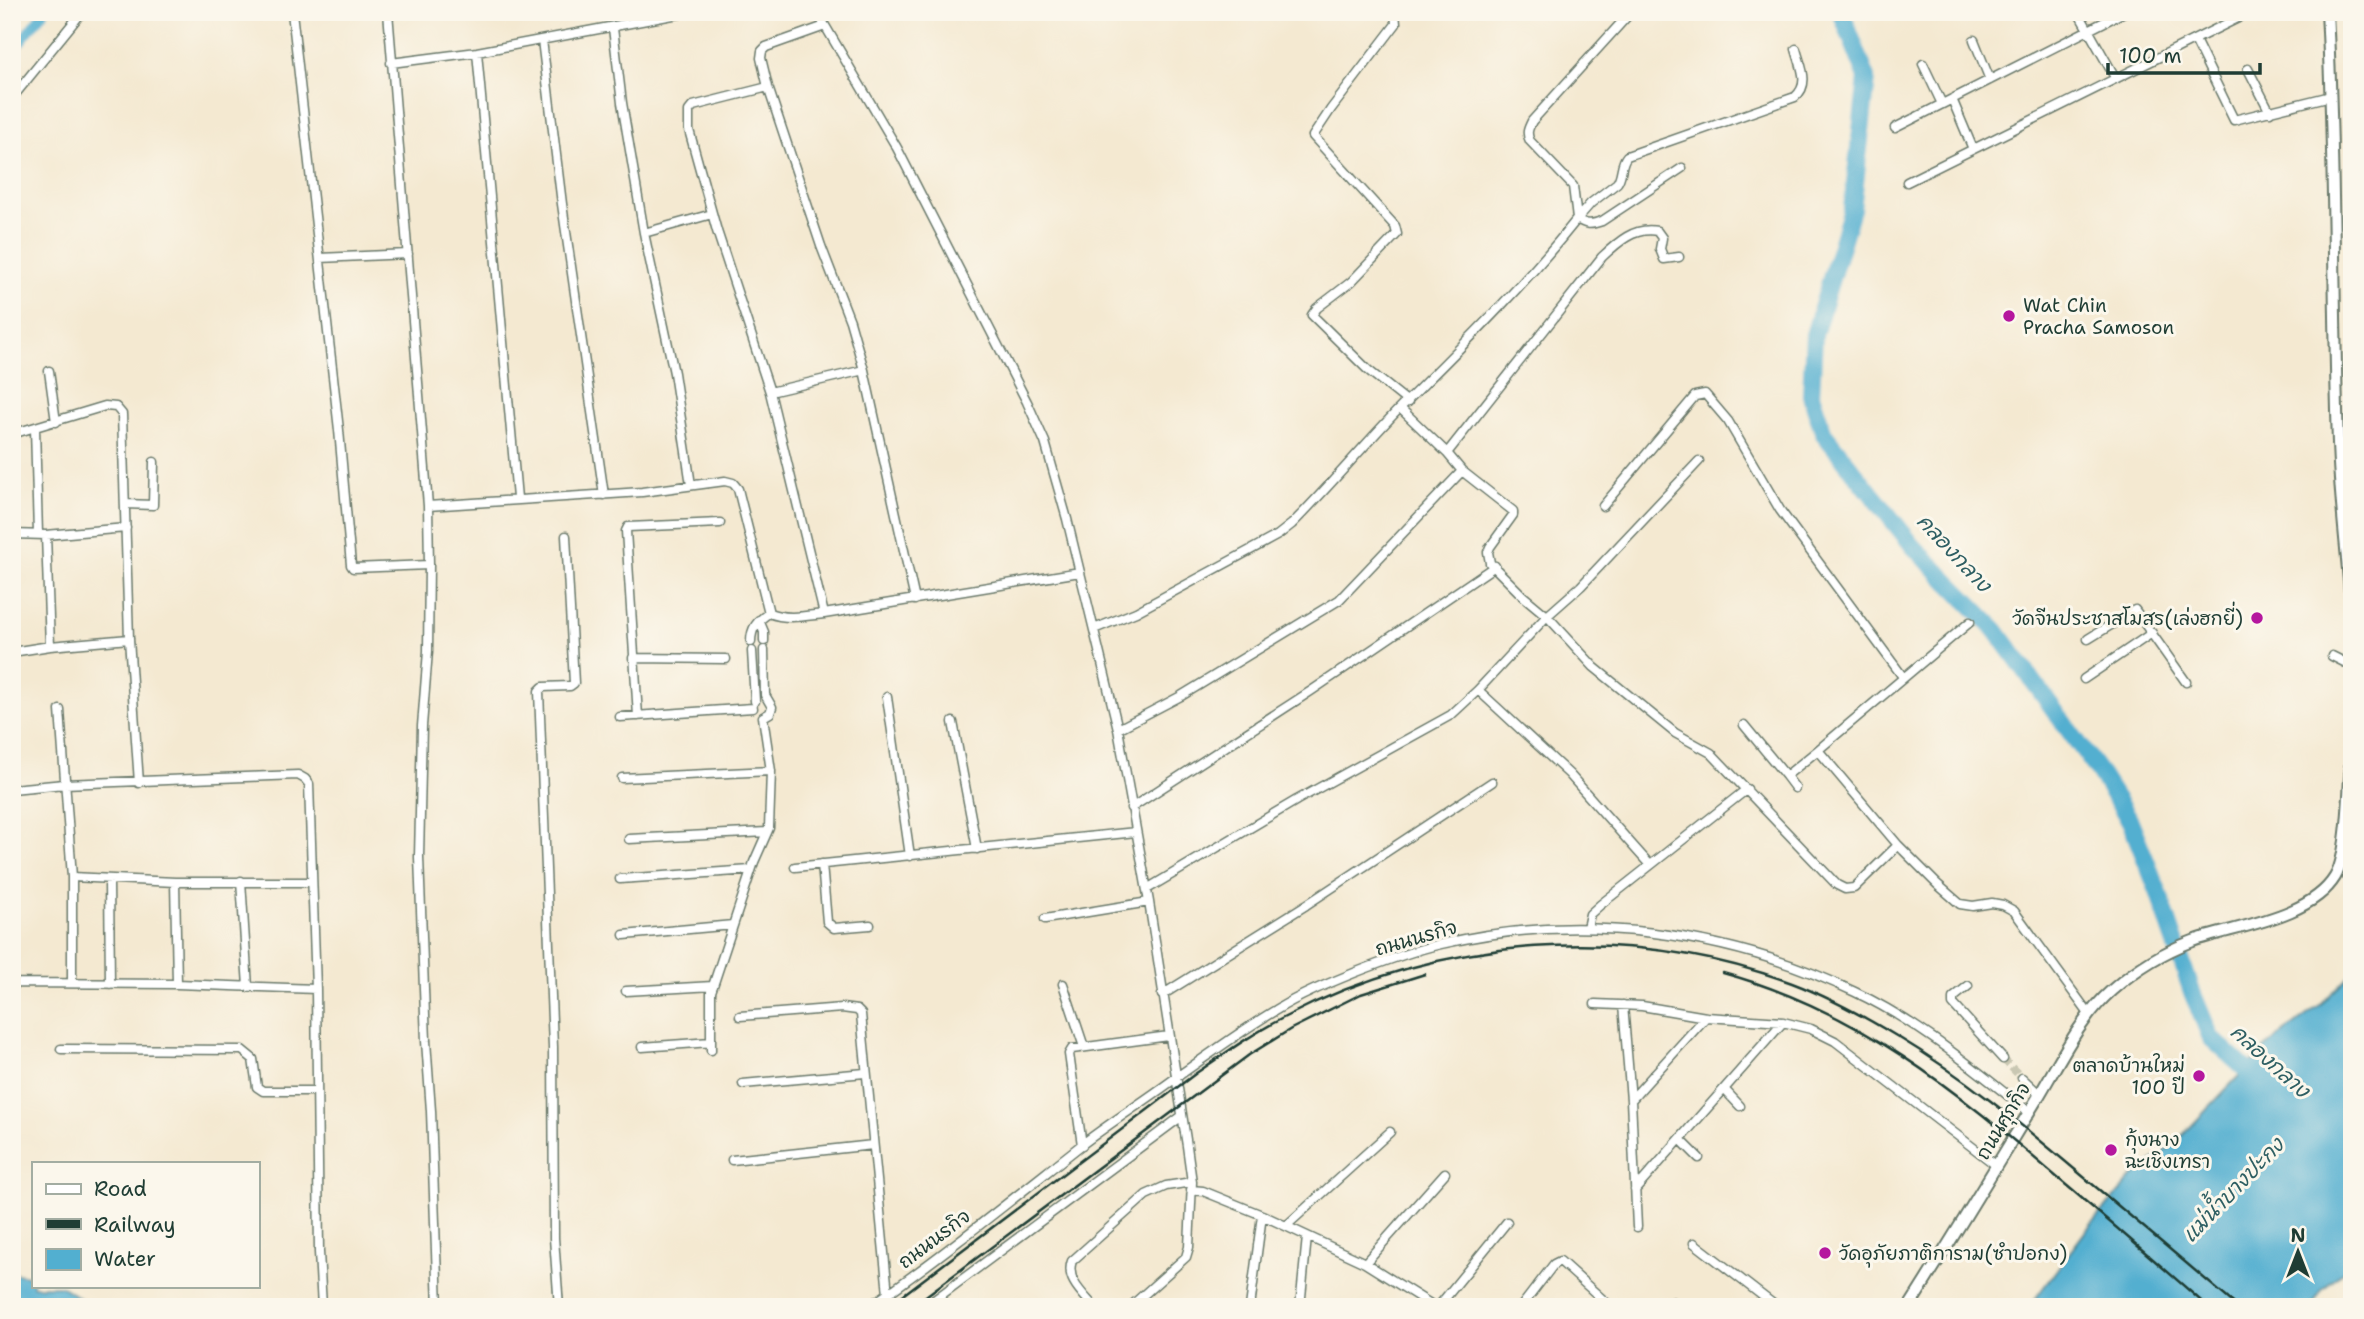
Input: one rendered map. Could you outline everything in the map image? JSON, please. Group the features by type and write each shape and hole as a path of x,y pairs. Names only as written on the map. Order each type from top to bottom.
{"main road":[{"path":"2327,12 2332,96 2338,442 2346,501 2352,618"},
{"name":"ถนนศุภกิจ","path":"1909,1307 2089,1014 2111,991 2142,966 2192,942 2295,909 2313,900 2335,877 2344,851 2352,720"}],"street":[{"path":"12,98 82,12"},
{"path":"292,12 351,565 359,570 429,565"},
{"path":"388,12 428,506 428,651 422,726 419,857 438,1307"},
{"path":"391,63 477,52 689,12"},
{"path":"817,12 897,148 1045,442 1094,629 1118,729 1147,889 1191,1186 1189,1247 1186,1257 1130,1307"},
{"path":"1395,12 1396,24 1313,136 1395,226 1397,237 1312,315 1368,370 1408,402"},
{"path":"1577,219 1573,186 1530,141 1528,130 1539,112 1631,12"},
{"path":"2078,12 2116,79"},
{"path":"1895,128 2124,12"},
{"path":"1907,182 2238,18"},
{"path":"825,26 766,47 761,58 768,87 821,246 850,321 864,370 915,600"},
{"path":"613,28 622,103 644,233 674,373 691,485"},
{"path":"542,40 562,204 604,495"},
{"path":"1974,40 1990,80"},
{"path":"2195,40 2234,120 2332,96"},
{"path":"1094,629 1136,612 1278,535 1305,511 1400,408 1484,325 1591,203 1617,183 1627,156 1796,97 1802,92 1804,84 1796,49"},
{"path":"477,52 517,498"},
{"path":"1923,64 1942,104"},
{"path":"2248,69 2270,112"},
{"path":"768,87 693,106 689,111 689,130 712,214 770,392 824,614"},
{"path":"1952,99 1973,149"},
{"path":"1577,219 1585,224 1602,221 1682,168"},
{"path":"644,233 712,214"},
{"path":"1447,453 1602,257 1619,242 1642,230 1657,231 1662,238 1660,249 1664,259 1679,257"},
{"path":"320,258 408,254"},
{"path":"770,392 864,370"},
{"path":"49,371 56,422"},
{"path":"1603,506 1695,396 1705,394 1728,421 1780,510 1903,677"},
{"path":"12,434 105,407 116,407 122,414 129,639 139,783"},
{"path":"1400,408 1462,471 1513,511 1513,515 1490,547 1489,558 1495,566 1594,667 1675,733 1711,753 1837,885 1845,889 1854,888 1898,845"},
{"path":"35,428 50,646"},
{"path":"1147,889 1297,800 1451,715 1581,586 1699,461"},
{"path":"125,504 153,505 154,462"},
{"path":"1118,729 1181,696 1339,600 1462,471"},
{"path":"428,506 517,498 604,495 725,481 733,483 738,489 769,613"},
{"path":"638,716 626,531 628,527 720,523"},
{"path":"12,534 127,528"},
{"path":"559,1307 554,1238 553,1034 539,691 543,687 570,686 574,683 566,536"},
{"path":"1131,808 1495,566"},
{"path":"764,717 757,715 754,705 751,632 759,620 769,613 789,618 824,614 1080,572"},
{"path":"2088,639 2137,610 2186,682"},
{"path":"759,620 764,632 765,698 771,703 772,710 764,717"},
{"path":"1786,775 1969,621"},
{"path":"2084,679 2152,633"},
{"path":"12,652 129,639"},
{"path":"2332,656 2352,667"},
{"path":"633,658 726,659"},
{"path":"1478,690 1569,774 1650,865"},
{"path":"887,697 911,856"},
{"path":"621,718 754,705 765,698"},
{"path":"60,710 72,877 72,982"},
{"path":"642,1047 711,1046 710,1003 713,986 751,870 767,832 772,793 764,717"},
{"path":"953,722 977,849"},
{"path":"1744,725 1795,788"},
{"path":"1818,750 1898,845 1960,904 1973,906 1993,903 2014,911 2089,1014"},
{"path":"622,778 771,771"},
{"path":"12,789 64,784 298,775 309,784 322,1307"},
{"path":"1162,995 1306,905 1492,782"},
{"path":"1587,929 1590,914 1747,789"},
{"path":"629,839 767,832"},
{"path":"795,867 1136,832"},
{"path":"822,864 827,922 834,928 870,925"},
{"path":"620,878 751,870"},
{"path":"72,877 175,882 312,882"},
{"path":"109,880 110,984"},
{"path":"241,881 248,987"},
{"path":"175,882 177,984"},
{"path":"1045,919 1149,902"},
{"path":"624,935 733,925"},
{"name":"ถนนนรกิจ","path":"869,1307 1027,1190 1082,1145 1275,1010 1391,958 1442,944 1516,931 1634,931 1729,945 1788,963 1856,992 1912,1024 2029,1111"},
{"path":"12,971 12,993"},
{"path":"12,983 177,984 316,989"},
{"path":"1063,984 1084,1047"},
{"path":"626,991 713,986"},
{"path":"1968,986 1953,998 1953,1004 2003,1059"},
{"path":"1595,1004 1623,1005 1706,1017 1783,1022 1811,1029 1835,1041 1997,1166"},
{"path":"1623,1005 1637,1227"},
{"path":"740,1016 842,1008 857,1010 861,1014 888,1294"},
{"path":"1631,1100 1706,1017"},
{"path":"1634,1190 1783,1022"},
{"path":"1082,1145 1069,1054 1072,1049 1169,1036"},
{"path":"61,1049 242,1051 253,1059 255,1082 263,1091 317,1091"},
{"path":"744,1084 865,1073"},
{"path":"2022,1079 2039,1095"},
{"path":"1724,1089 1740,1106"},
{"path":"925,1307 1182,1116"},
{"path":"1286,1226 1390,1132"},
{"path":"1680,1139 1699,1158"},
{"path":"732,1160 873,1145"},
{"path":"1365,1263 1446,1173"},
{"path":"1094,1307 1070,1275 1072,1261 1146,1195 1166,1186 1191,1186 1262,1215 1365,1263 1436,1307 1507,1222"},
{"path":"1250,1307 1262,1215"},
{"path":"1301,1306 1307,1237"},
{"path":"1695,1243 1777,1307"},
{"path":"1521,1307 1554,1264 1560,1261 1611,1307"}],"water":[{"name":"แม่น้ำบางปะกง","path":"2352,973 2352,1262 2322,1290 2311,1307 2029,1307 2088,1228 2131,1179 2178,1140 2269,1044 2320,1005"},
{"path":"12,1273 32,1277 32,1288 64,1288 93,1307 12,1307"}],"waterway":[{"path":"12,52 44,12"},
{"name":"คลองกลาง","path":"1841,12 1867,78 1852,209 1814,335 1811,395 1824,434 1913,546 1996,630 2097,769 2130,821 2211,1038 2261,1083"}],"tunnel":[{"path":"2003,1059 2022,1078"}],"railway":[{"path":"887,1307 1195,1074 1285,1017 1345,990 1407,969 1470,955 1535,947 1600,946 1665,951 1729,964 1792,983 1873,1022 1946,1068 1991,1101 2238,1307"},
{"path":"1723,973 1817,1008 1902,1056 1982,1114 2208,1307"},
{"path":"911,1307 1249,1055 1291,1029 1361,994 1425,974"}],"place":[{"name":"Wat Chin Pracha Samoson","path":"2009,316"},
{"name":"วัดจีนประชาสโมสร(เล่งฮกยี่)","path":"2257,618"},
{"name":"ตลาดบ้านใหม่ 100 ปี","path":"2199,1076"},
{"name":"กุ้งนาง ฉะเชิงเทรา","path":"2111,1150"},
{"name":"วัดอุภัยภาติการาม(ซำปอกง)","path":"1825,1253"}]}
